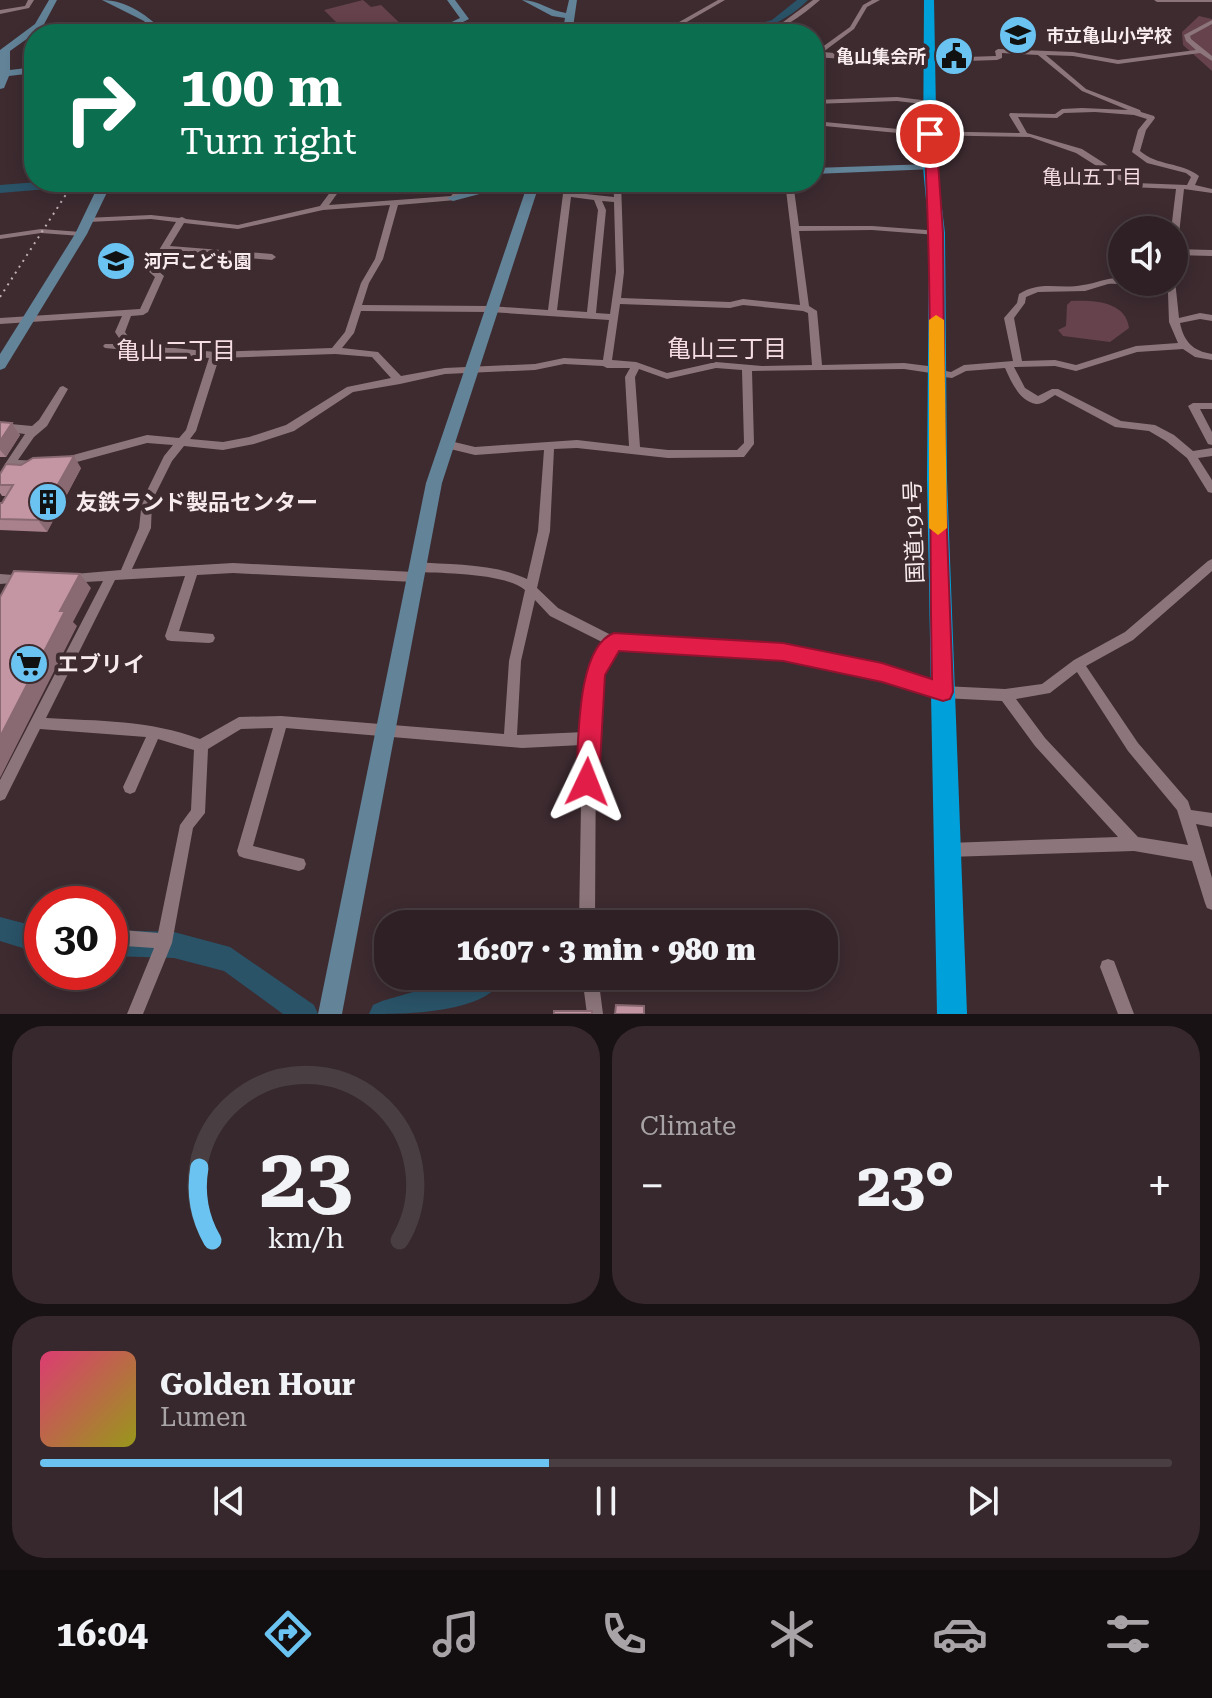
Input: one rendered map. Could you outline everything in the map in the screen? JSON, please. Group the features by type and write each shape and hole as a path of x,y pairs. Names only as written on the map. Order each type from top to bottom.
{"highway":[{"name":"国道191号","path":"929,0 930,167 937,233 936,372 952,1014"}],"street":[{"path":"0,12 27,7 31,0"},
{"path":"40,24 53,0"},
{"path":"106,0 153,24"},
{"path":"451,0 465,19 454,24"},
{"path":"526,0 555,14 570,16"},
{"path":"569,24 573,0"},
{"path":"679,24 722,0"},
{"path":"784,24 817,0"},
{"path":"824,49 852,28 865,6 877,0"},
{"path":"1157,0 1212,0"},
{"path":"1212,22 1187,35 1188,40 1212,59"},
{"path":"0,86 5,74 5,50 24,37"},
{"path":"824,55 929,61 997,58 998,51 1002,51 1118,62 1201,51"},
{"path":"1040,53 1084,90 1138,112"},
{"path":"5,74 24,71"},
{"path":"824,102 897,99 930,103"},
{"path":"1024,134 1013,115 1057,116 1067,110 1141,113 1151,118 1142,130 1136,152 1148,163 1191,172 1195,176 1185,186 1179,216"},
{"path":"824,124 930,134 1024,134 1079,151 1133,185 1185,186 1212,191"},
{"path":"824,171 930,167"},
{"path":"0,365 81,234 99,192"},
{"path":"323,208 334,192"},
{"path":"453,198 458,192"},
{"path":"88,220 182,219 238,227 323,208 453,198 476,192"},
{"path":"330,1014 415,572 446,444 531,192"},
{"path":"607,365 616,301 620,230 616,192"},
{"path":"790,192 805,308"},
{"path":"552,313 567,194 616,200"},
{"path":"591,315 602,210 597,197"},
{"path":"335,351 349,333 365,283 379,259 395,202"},
{"path":"0,321 143,312 160,276 151,270 182,219"},
{"path":"794,229 937,233"},
{"path":"0,237 41,231 81,234"},
{"path":"167,248 272,257"},
{"path":"1188,252 1212,253"},
{"path":"1108,279 1081,288 1038,288 1022,296 1021,303 1009,318 1014,331 1011,350 1021,390 1038,401 1055,391 1119,424 1151,428 1191,455 1212,489"},
{"path":"1173,296 1174,322 1183,346 1195,356 1212,357"},
{"path":"616,301 730,305 743,302 805,308 812,311 817,367"},
{"path":"359,308 490,309 613,317"},
{"path":"128,313 120,332 130,347"},
{"path":"1174,322 1200,316 1212,318"},
{"path":"108,346 215,355 335,351 375,354 400,381"},
{"path":"5,464 61,462 147,439 223,446 250,441 290,428 350,389 445,371 535,367 564,361 636,365 667,376 716,365 747,369 904,366 952,375 964,368 1014,365 1055,363 1076,368 1136,349 1183,346"},
{"path":"125,573 145,528 147,501 157,477 168,459 183,444 198,412 215,355"},
{"path":"635,451 630,377 636,365"},
{"path":"446,444 475,451 577,444 688,455 740,454 749,444 747,369"},
{"path":"5,464 43,423 63,389"},
{"path":"1212,406 1193,406 1212,441"},
{"path":"0,427 29,429 30,434"},
{"path":"510,740 515,661 529,587 544,531 549,446"},
{"path":"1191,455 1212,452"},
{"path":"58,579 233,568 476,571 514,578 529,587 554,612 614,642 783,652 882,672 943,692 1005,695 1045,689 1078,664 1129,636 1212,564"},
{"path":"192,572 171,636 209,638"},
{"path":"0,794 111,576"},
{"path":"0,579 30,579"},
{"path":"587,910 589,738 594,727 595,674 614,642"},
{"path":"1078,664 1133,747 1183,806 1212,903"},
{"path":"1005,695 1040,742 1134,844"},
{"path":"281,722 244,851 299,864"},
{"path":"201,746 239,723 281,722 510,740 589,738"},
{"path":"36,723 154,733 183,738 201,746"},
{"path":"130,787 154,733"},
{"path":"135,1014 164,941 187,825 198,813 201,746"},
{"path":"1187,816 1212,820"},
{"path":"947,850 1134,844 1196,854"},
{"path":"128,938 164,941"},
{"path":"1108,967 1126,1014"},
{"path":"592,990 595,1014"}],"shaded area":[{"path":"363,0 371,7 381,5 401,24 338,24 324,10"},
{"path":"1199,16 1212,19 1212,71 1183,45 1182,32"},
{"path":"1071,301 1098,302 1115,307 1127,319 1129,328 1110,342 1063,336 1058,330 1066,326 1067,305"}],"building":[{"path":"0,422 12,423 0,441"},
{"path":"74,456 38,520 0,519 0,503 13,485 0,485 0,474 6,464 21,465 33,458"},
{"path":"14,571 80,574 60,611 65,611 0,737 0,597"},
{"path":"616,1005 644,1006 644,1014 615,1014"},
{"path":"554,1011 592,1011 592,1014 554,1014"}],"waterway":[{"path":"766,24 775,22 803,0"},
{"path":"0,189 24,187"},
{"path":"0,929 24,936"},
{"path":"128,944 174,945 230,960 305,1014"},
{"path":"382,1014 467,990"}],"railway":[{"path":"0,297 68,192"}],"slow traffic":[{"path":"936,320 938,528"}],"place":[{"name":"市立亀山小学校","path":"1018,35"},
{"name":"亀山集会所","path":"954,56"},
{"name":"河戸こども園","path":"116,261"},
{"name":"友鉄ランド製品センター","path":"48,502"},
{"name":"エブリイ","path":"29,664"}],"district":[{"name":"亀山五丁目","path":"1092,177"},
{"name":"亀山三丁目","path":"727,349"},
{"name":"亀山二丁目","path":"176,351"}],"route":[{"path":"587,782 589,738 594,727 595,674 598,663 614,642 690,644 783,652 882,672 943,692 936,421 937,233 930,134"}]}
